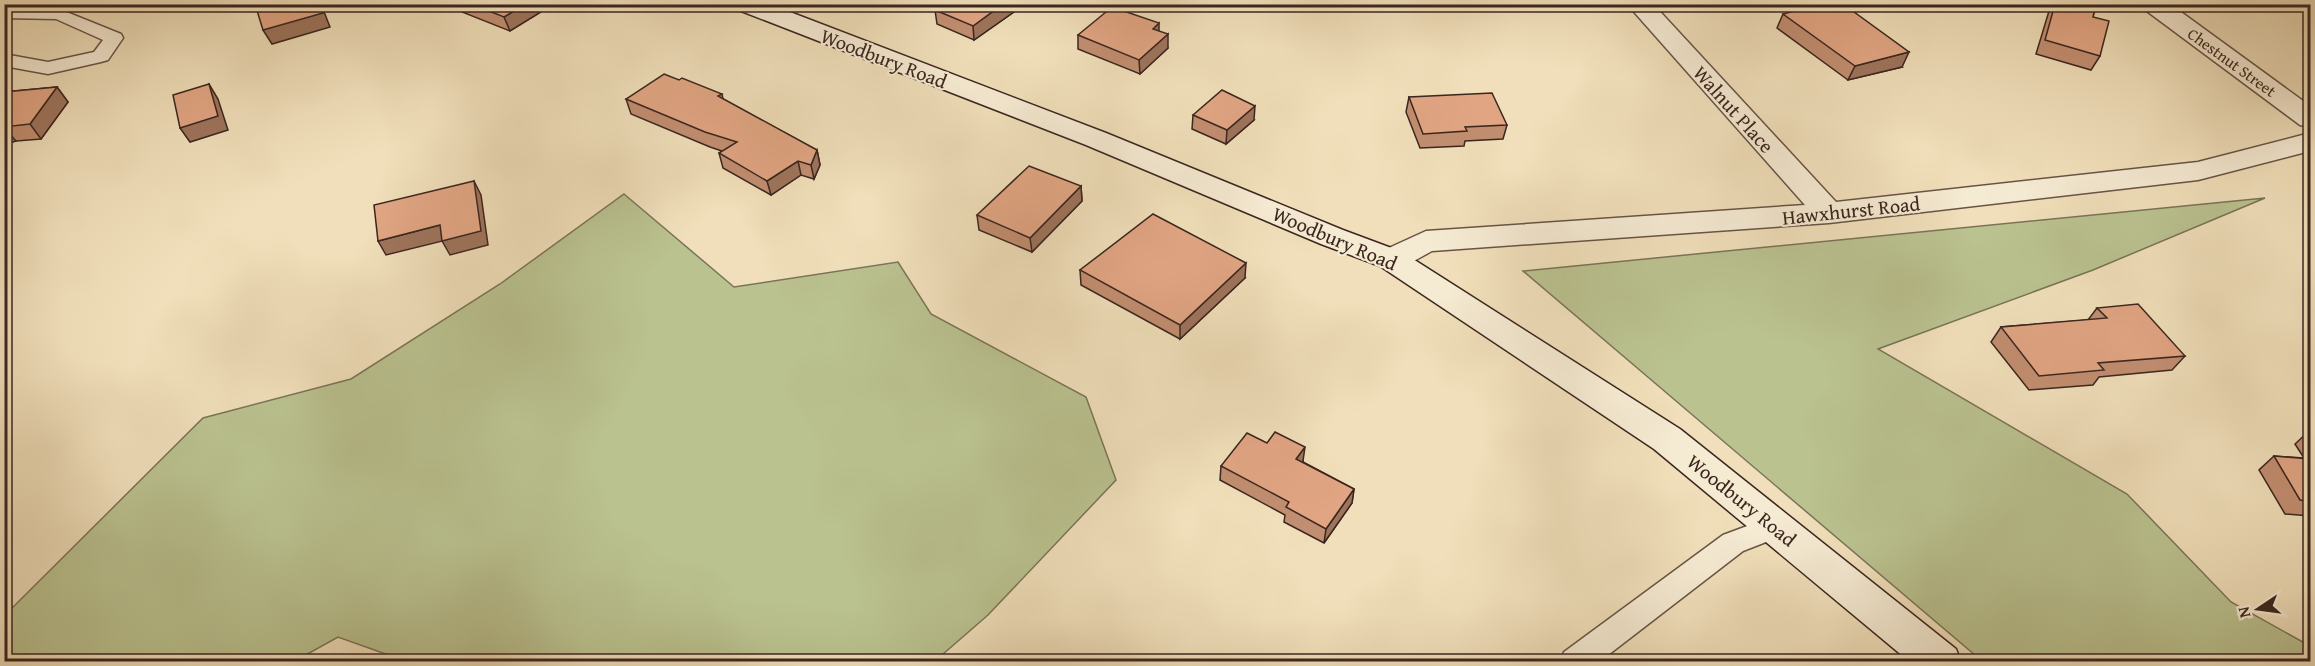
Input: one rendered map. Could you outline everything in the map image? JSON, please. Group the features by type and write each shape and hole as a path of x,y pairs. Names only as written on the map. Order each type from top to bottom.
{"street":[{"name":"Woodbury Road","path":"745,4 1096,140 1332,237 1392,259 1667,439 1941,662"},
{"name":"Walnut Place","path":"1639,4 1829,213"},
{"name":"Chestnut Street","path":"2153,4 2310,119"},
{"name":"Hawxhurst Road","path":"1392,259 1426,241 1829,213 2198,171 2310,142"}],"lane":[{"path":"4,13 59,14 114,38 101,57 48,68 4,60"},
{"path":"1575,662 1733,543 1774,527"}],"green space":[{"path":"624,194 734,287 898,262 931,314 1086,397 1116,480 988,615 935,661 408,662 338,637 295,661 5,661 5,615 203,418 351,379 500,284"},
{"path":"2265,198 2093,270 1878,349 2127,494 2231,602 2310,646 2310,661 1982,661 1523,271"}],"building":[{"path":"255,4 320,4 323,13 263,30"},
{"path":"471,4 525,4 504,17"},
{"path":"943,4 1003,4 973,26 935,10"},
{"path":"1821,4 1843,4 1909,52 1855,66 1783,14"},
{"path":"2055,4 2096,4 2093,17 2109,21 2100,56 2045,40"},
{"path":"1112,7 1159,23 1153,29 1168,34 1139,60 1078,35"},
{"path":"664,74 679,80 682,78 722,94 718,96 817,150 811,165 798,161 767,181 719,153 737,142 705,132 626,99"},
{"path":"209,84 218,116 180,128 173,95"},
{"path":"57,87 30,124 4,127 4,92"},
{"path":"1222,90 1255,106 1227,130 1193,115"},
{"path":"1492,93 1507,125 1465,127 1467,131 1423,134 1409,97"},
{"path":"1029,166 1081,186 1030,238 977,215"},
{"path":"474,181 481,231 442,241 440,225 378,241 374,205"},
{"path":"1153,214 1246,263 1180,325 1080,270"},
{"path":"2138,304 2185,356 2098,363 2104,370 2039,376 2001,327 2107,318 2097,308"},
{"path":"1275,432 1305,447 1296,459 1354,489 1326,529 1286,507 1289,502 1221,466 1247,433 1267,443"},
{"path":"2274,456 2310,459 2310,501 2300,500"}]}
